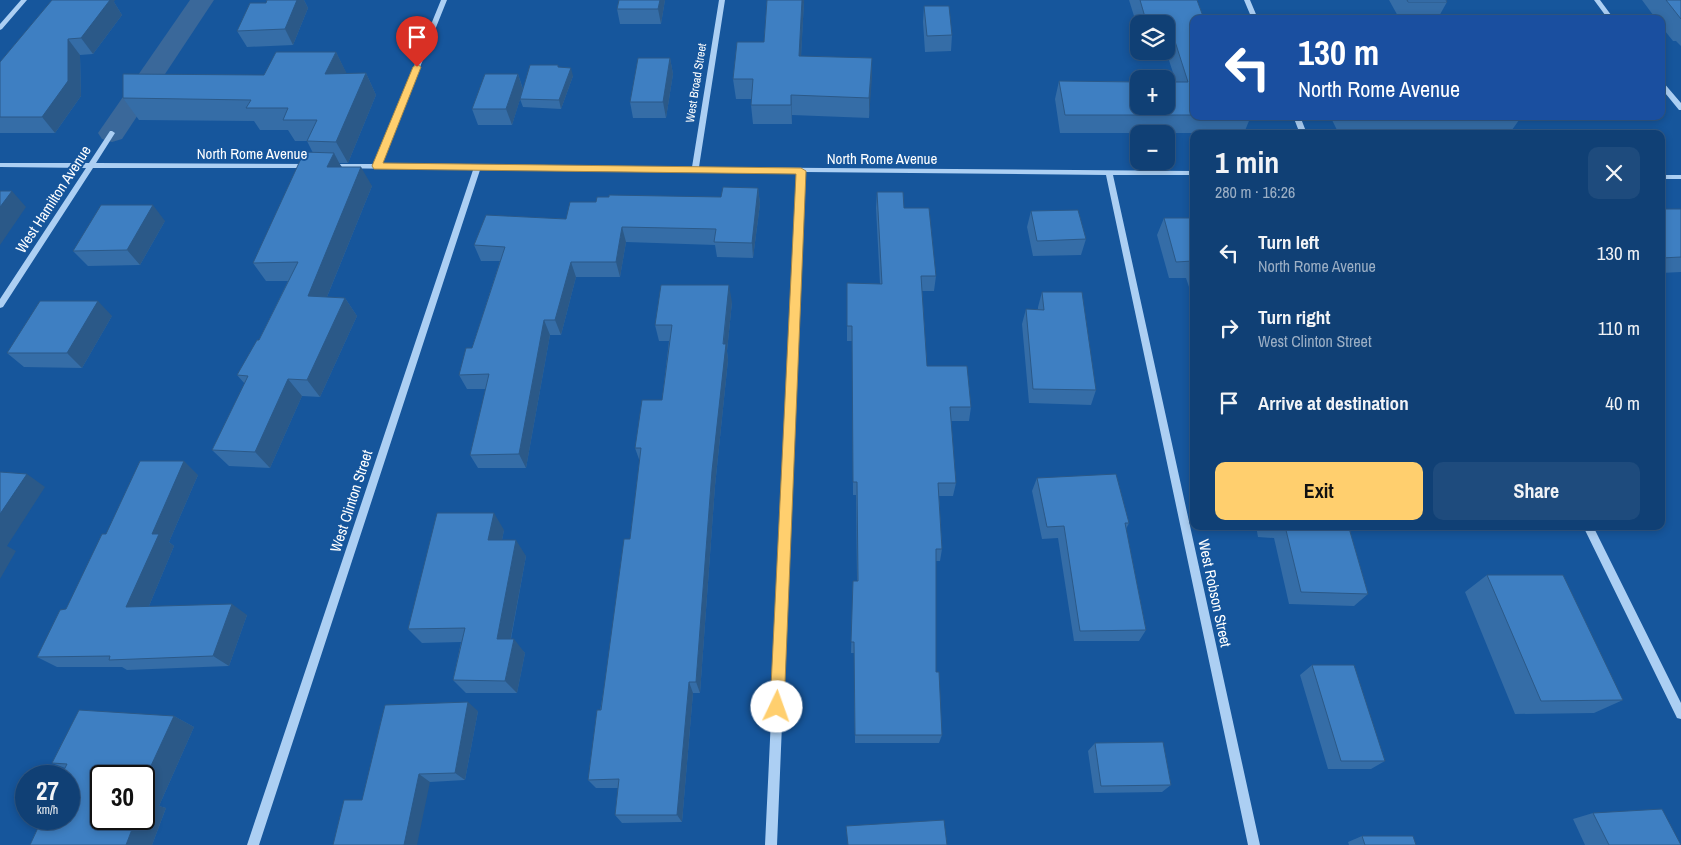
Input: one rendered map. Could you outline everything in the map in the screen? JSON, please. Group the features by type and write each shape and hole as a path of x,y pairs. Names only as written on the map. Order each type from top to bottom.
{"street":[{"path":"0,28 24,0"},
{"path":"377,166 444,0"},
{"name":"West Broad Street","path":"695,170 722,0"},
{"path":"1247,0 1253,15"},
{"path":"1597,0 1608,15"},
{"path":"1665,88 1681,108"},
{"name":"West Hamilton Avenue","path":"0,304 112,133"},
{"name":"North Rome Avenue","path":"0,165 377,166 1190,173"},
{"name":"West Clinton Street","path":"253,845 477,167"},
{"path":"770,845 801,171"},
{"name":"West Robson Street","path":"1109,172 1254,845"},
{"path":"1665,177 1681,177"},
{"path":"1590,530 1681,714"}],"building":[{"path":"52,0 110,0 81,38 68,39 68,81 42,117 0,117 0,62"},
{"path":"267,0 297,0 285,29 237,31 250,3 266,3"},
{"path":"619,0 660,0 658,9 617,9"},
{"path":"767,0 802,0 799,56 872,58 869,98 791,95 791,105 751,105 753,79 733,79 737,42 764,42"},
{"path":"1140,0 1197,0 1203,15 1190,15 1190,115 1175,115 1175,82 1188,82 1175,41 1175,15 1144,15"},
{"path":"1407,0 1446,0 1447,2 1408,2"},
{"path":"1666,0 1681,0 1681,19"},
{"path":"924,6 949,6 952,35 927,36"},
{"path":"276,52 336,52 325,74 366,73 336,142 307,141 317,120 283,120 288,108 246,108 251,100 123,98 123,74 264,75"},
{"path":"638,58 670,58 663,102 630,102"},
{"path":"530,65 558,65 558,67 571,68 559,100 520,99"},
{"path":"485,74 518,74 506,109 472,109"},
{"path":"1059,81 1130,82 1130,115 1065,115"},
{"path":"304,152 334,153 327,167 361,167 308,296 345,298 307,380 288,379 255,452 212,450 248,376 237,375 257,340 259,340 298,262 253,263"},
{"path":"723,187 758,188 752,243 714,242 716,229 622,227 616,262 571,262 555,320 544,320 519,454 470,455 489,374 459,375 466,348 472,348 505,247 474,245 486,215 566,219 570,202 596,202 597,197 609,197 609,195 721,197"},
{"path":"0,191 12,191 0,207"},
{"path":"877,192 903,192 904,208 929,208 936,276 921,276 927,366 967,366 971,407 950,407 956,483 938,483 942,549 936,549 936,672 939,672 942,735 855,735 854,642 851,642 853,581 858,581 857,482 853,482 852,326 847,326 847,283 882,284"},
{"path":"101,205 153,205 127,250 73,251"},
{"path":"1665,209 1681,209 1681,257 1665,258"},
{"path":"1078,210 1086,239 1037,241 1031,211"},
{"path":"1164,218 1190,218 1190,261 1176,262"},
{"path":"661,285 729,285 723,344 726,344 712,471 696,682 689,682 677,815 615,815 619,779 588,780 597,710 601,710 624,539 630,539 641,448 635,448 642,400 662,400 672,325 655,325"},
{"path":"1042,292 1082,292 1096,390 1033,389 1026,309 1044,310"},
{"path":"40,301 98,301 67,353 7,353"},
{"path":"140,461 184,461 152,534 159,534 126,607 232,604 213,656 109,660 110,656 37,657 60,610 66,609 102,534 106,534"},
{"path":"0,472 27,474 0,514"},
{"path":"1116,474 1129,523 1125,523 1146,630 1080,631 1064,526 1047,527 1037,478"},
{"path":"437,513 494,513 488,540 516,540 497,639 514,639 505,681 453,680 465,628 408,629"},
{"path":"1286,530 1350,530 1368,594 1301,592"},
{"path":"1487,575 1563,575 1623,700 1541,701"},
{"path":"1312,665 1354,665 1385,761 1341,761"},
{"path":"468,702 455,773 419,774 404,845 333,845 344,800 362,800 385,705"},
{"path":"79,710 174,716 151,765 90,765 90,830 132,830 126,845 30,845 37,830 80,830 80,765 52,763"},
{"path":"1163,742 1171,785 1101,786 1095,743"},
{"path":"1662,809 1681,845 1609,845 1593,813"},
{"path":"944,820 947,845 848,845 846,826"},
{"path":"1362,836 1413,836 1416,845 1365,845"}],"waterway":[{"path":"112,133 202,0"}],"route":[{"path":"417,67 377,166 801,171 777,707"}]}
